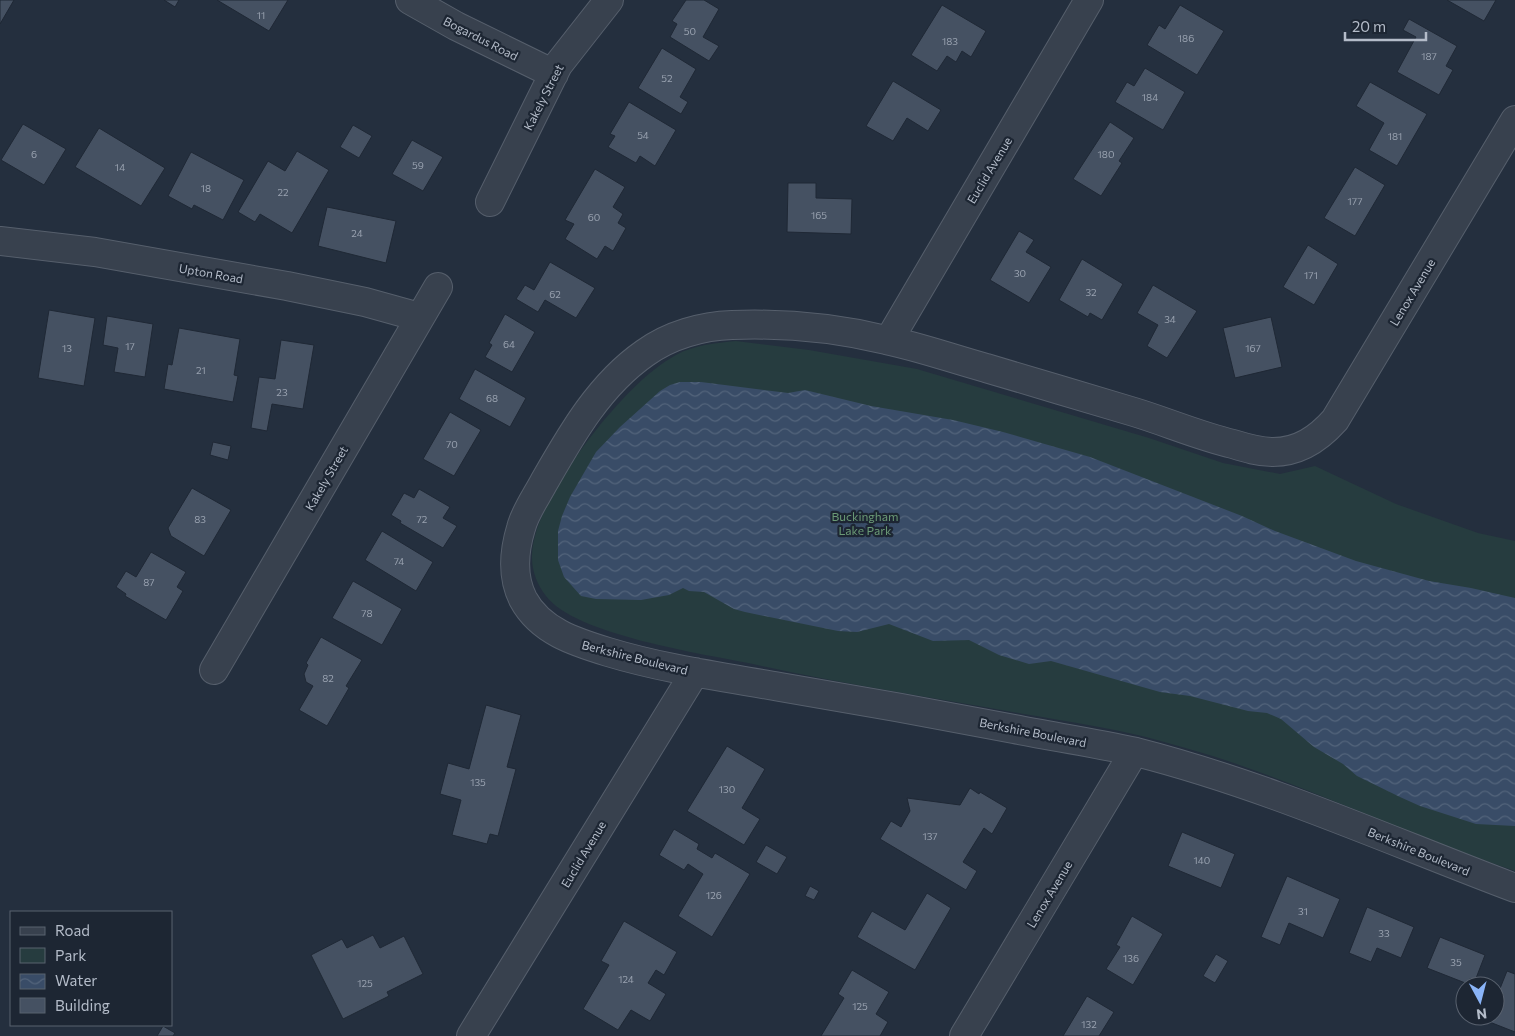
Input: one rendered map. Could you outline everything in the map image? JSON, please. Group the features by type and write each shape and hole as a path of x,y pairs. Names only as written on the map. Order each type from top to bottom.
{"street":[{"name":"Bogardus Road","path":"410,0 456,26 554,74"},
{"name":"Kakely Street","path":"490,202 564,57 609,0"},
{"name":"Euclid Avenue","path":"889,340 1089,0"},
{"name":"Lenox Avenue","path":"1294,449 1314,440 1335,420 1515,120"},
{"name":"Upton Road","path":"0,241 95,252 295,288 365,302 419,317"},
{"name":"Kakely Street","path":"214,670 438,287"},
{"name":"Berkshire Boulevard","path":"1294,449 1271,452 1222,442 1091,399 889,340 828,329 770,325 726,325 696,330 683,334 646,352 599,397 572,434 522,521 516,545 515,565 518,587 522,598 533,613 551,629 577,642 614,654 695,672 899,707 1134,752 1190,767 1272,795 1515,888"},
{"name":"Euclid Avenue","path":"471,1036 695,672"},
{"name":"Lenox Avenue","path":"964,1036 1134,752"}],"green space":[{"name":"Buckingham Lake Park","path":"736,341 809,350 917,369 1149,438 1223,463 1280,474 1315,466 1396,504 1478,533 1515,541 1515,871 1447,847 1279,779 1221,759 1131,733 854,684 674,648 611,632 584,622 561,610 540,588 534,574 532,558 534,542 546,506 567,470 608,415 655,369 676,355 690,349"}],"water":[{"name":"Buckingham Lake Park","path":"680,382 701,382 788,393 805,390 871,406 953,420 1003,432 1090,457 1242,516 1275,531 1356,561 1429,581 1515,598 1515,826 1476,824 1420,806 1400,797 1357,776 1343,764 1314,747 1281,719 1267,713 1248,711 1190,696 1160,692 1051,661 1029,664 999,655 969,640 933,641 889,624 857,632 838,631 745,612 734,609 704,592 689,591 683,588 669,595 641,600 596,599 581,596 564,577 558,560 558,531 570,497 596,452 620,427 660,391"}],"building":[{"path":"0,0 14,0 0,24"},
{"path":"164,0 179,0 175,7"},
{"path":"217,0 288,0 269,31"},
{"path":"686,0 704,0 719,9 703,37 719,46 709,61 670,37 677,24 672,21"},
{"path":"1447,0 1496,0 1484,21"},
{"path":"942,5 986,31 971,57 962,51 956,62 947,56 937,71 911,55"},
{"path":"1180,5 1224,31 1197,75 1147,45 1159,25 1165,29"},
{"path":"1409,19 1457,46 1446,66 1453,70 1439,95 1397,72 1416,37 1403,30"},
{"path":"662,48 696,69 680,97 688,102 681,114 638,88"},
{"path":"1145,68 1185,92 1163,130 1115,102 1127,82 1134,86"},
{"path":"893,81 941,110 928,131 907,118 893,141 866,126"},
{"path":"1370,82 1427,114 1397,166 1369,150 1384,123 1356,106"},
{"path":"629,102 676,130 655,166 640,156 636,163 608,147 615,136 610,134"},
{"path":"1110,122 1134,138 1119,161 1122,163 1101,196 1073,179"},
{"path":"23,124 66,149 44,185 1,160"},
{"path":"353,125 372,136 359,158 340,147"},
{"path":"99,128 165,168 141,206 75,167"},
{"path":"412,140 443,157 423,191 392,174"},
{"path":"297,151 329,170 292,233 260,214 255,222 238,212 268,161 285,171"},
{"path":"191,152 244,180 223,220 194,205 192,209 168,196"},
{"path":"1355,167 1385,185 1355,236 1324,218"},
{"path":"595,169 625,187 613,207 623,214 618,223 626,228 613,251 605,246 597,259 565,239 574,224 565,220"},
{"path":"788,183 816,183 816,198 852,199 851,234 787,232"},
{"path":"327,207 396,221 386,263 318,246"},
{"path":"1019,231 1034,240 1026,252 1051,267 1029,303 990,280"},
{"path":"1308,245 1338,264 1314,305 1283,287"},
{"path":"1082,259 1123,284 1102,320 1090,313 1088,317 1059,300"},
{"path":"550,262 595,288 576,318 545,300 538,312 516,299 525,285 534,290"},
{"path":"1153,285 1197,311 1167,358 1147,346 1158,325 1137,313"},
{"path":"49,310 95,318 84,386 38,378"},
{"path":"505,314 535,332 512,372 485,357 492,345 489,343"},
{"path":"107,316 153,324 145,377 114,372 118,348 103,345"},
{"path":"1271,317 1282,367 1235,378 1223,328"},
{"path":"179,328 240,339 234,375 238,376 233,402 164,389 168,364 172,365"},
{"path":"281,340 314,345 303,409 272,404 267,431 251,428 259,377 275,379"},
{"path":"475,369 526,398 510,427 459,399"},
{"path":"450,412 481,430 454,476 423,459"},
{"path":"213,442 231,446 228,460 210,455"},
{"path":"192,488 231,510 204,556 171,536 168,528"},
{"path":"419,489 450,507 443,518 457,526 443,548 400,523 401,521 391,515 404,493 414,498"},
{"path":"382,531 433,562 416,591 365,560"},
{"path":"151,552 186,572 177,587 183,591 166,620 125,596 126,594 116,587 126,571 136,577"},
{"path":"353,581 402,609 382,645 332,618"},
{"path":"321,637 362,660 346,686 349,688 327,726 299,710 313,686 306,682 304,674 308,665 306,663"},
{"path":"486,705 521,715 507,767 516,769 498,836 490,834 487,844 452,835 461,800 440,794 448,763 469,769"},
{"path":"727,746 765,769 742,808 760,819 744,845 687,811"},
{"path":"970,788 1007,808 992,834 984,828 963,862 977,871 966,890 880,839 891,821 901,827 910,811 907,798 960,805"},
{"path":"674,829 699,844 697,849 712,858 715,853 750,874 712,937 678,916 703,874 688,864 684,870 659,855"},
{"path":"1182,832 1235,854 1221,888 1168,866"},
{"path":"766,845 787,857 777,874 756,862"},
{"path":"1287,876 1340,899 1323,938 1289,923 1280,945 1261,937"},
{"path":"810,886 819,891 814,900 805,896"},
{"path":"927,893 951,908 915,970 857,937 872,911 905,930"},
{"path":"1367,907 1414,927 1401,958 1377,948 1371,962 1349,953"},
{"path":"1132,916 1163,934 1133,985 1106,969 1120,947 1116,945"},
{"path":"624,921 677,952 664,975 656,970 648,983 666,994 650,1021 631,1010 618,1030 583,1009 609,965 601,961"},
{"path":"373,935 380,948 404,936 423,974 387,992 389,996 343,1019 311,955 342,939 347,948"},
{"path":"1440,937 1485,955 1477,976 1455,976 1455,979 1427,968"},
{"path":"1216,954 1228,961 1215,983 1203,976"},
{"path":"852,970 889,992 876,1014 888,1022 880,1036 821,1036 844,998 838,994"},
{"path":"1507,971 1515,974 1515,1032 1500,1026 1505,1026 1505,976"},
{"path":"1087,996 1114,1012 1099,1036 1063,1036"},
{"path":"163,1026 175,1033 173,1036 157,1036"}]}
